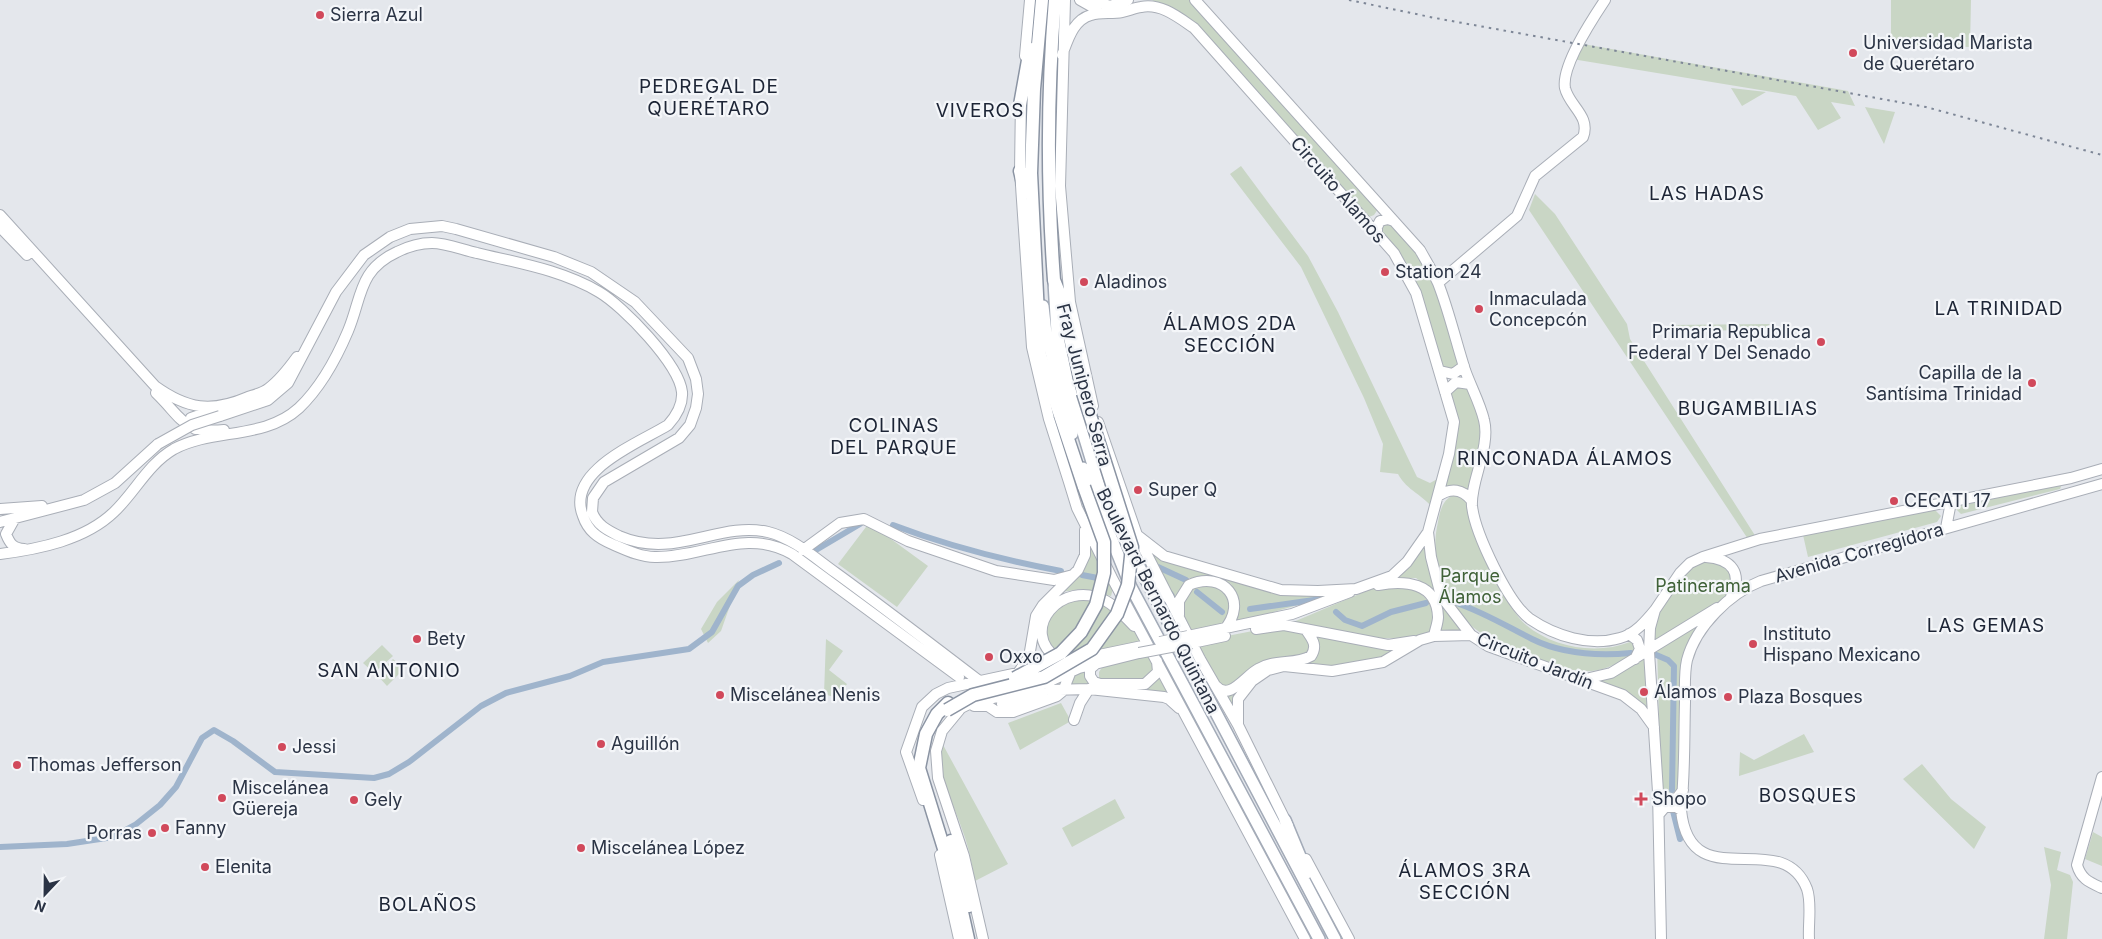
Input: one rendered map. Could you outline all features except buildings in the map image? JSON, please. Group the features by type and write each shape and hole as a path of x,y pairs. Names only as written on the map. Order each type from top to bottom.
{"highway":[{"name":"Boulevard Bernardo Quintana","path":"1038,279 1033,230 1031,173 1032,6 1042,0"},
{"name":"Boulevard Bernardo Quintana","path":"1054,280 1047,171 1049,88 1055,0"},
{"path":"1020,105 1034,33 1032,6"},
{"path":"1020,170 1024,179 1029,220 1033,230"},
{"name":"Fray Junipero Serra","path":"947,706 967,690 1021,676 1061,652 1082,632 1096,605 1104,565 1104,542 1040,355 1038,279"},
{"name":"Fray Junipero Serra","path":"947,706 973,695 1044,677 1092,649 1118,614 1128,586 1132,546 1083,393 1074,362 1060,295 1054,280"},
{"path":"1070,302 1074,362"},
{"path":"1030,329 1040,355"},
{"path":"947,706 938,714 926,734 919,768 958,894 968,939"},
{"path":"958,894 975,939"},
{"path":"960,939 963,912"}],"main road":[{"name":"Boulevard Bernardo Quintana","path":"1038,279 1050,351 1080,462 1131,587 1319,939"},
{"name":"Boulevard Bernardo Quintana","path":"1054,280 1057,333 1074,407 1103,498 1139,570 1335,939"},
{"path":"1139,570 1168,596"},
{"path":"1285,820 1335,939"},
{"path":"1306,916 1313,939"}],"street":[{"name":"Boulevard Bernardo Quintana","path":"1065,0 1062,55 1060,186 1070,302 1090,396 1137,535 1180,621 1238,725 1285,820 1349,939"},
{"path":"1080,0 1107,10"},
{"path":"1092,0 1107,10"},
{"path":"1099,0 1107,10"},
{"path":"1062,55 1071,33 1078,23 1090,15 1107,10 1128,0"},
{"path":"1152,0 1160,8"},
{"path":"1194,0 1420,250 1438,283 1464,366 1484,421 1483,453 1472,501 1480,539 1516,604 1530,618 1568,638 1590,641 1620,638 1629,634 1642,625 1655,610"},
{"path":"1438,283 1517,216 1535,176 1583,137 1585,123 1567,93 1565,83 1578,46 1605,0"},
{"name":"Circuito Álamos","path":"1107,10 1122,13 1144,3 1174,14 1194,28 1394,253 1413,287 1454,422 1449,454 1428,532 1407,562 1392,576 1356,589 1281,590 1164,556 1137,535"},
{"name":"Boulevard Bernardo Quintana","path":"1020,105 1020,170 1030,329 1036,367 1049,419 1077,508 1305,939"},
{"path":"1363,217 1369,219 1376,216 1379,204"},
{"path":"0,215 155,386 174,399 188,405 216,407 232,404"},
{"path":"1377,233 1380,221 1388,219 1394,221"},
{"path":"0,522 84,500 115,483 158,444 192,425 268,400 288,383 336,292 364,255 390,237 410,229 442,226 526,248 591,272 630,298 688,358 696,379 696,408 690,425 679,438 599,487 592,505 594,517 601,526 638,543 654,545 754,530 779,536 802,555 978,680 981,689 978,695 961,708"},
{"path":"0,227 189,428 198,431 272,425"},
{"path":"0,554 33,550 68,539 102,522 115,512 157,461 176,449 202,439 272,425 299,408 330,366 348,330 361,287 370,273 395,253 432,243 576,277 598,287 618,302 630,298"},
{"path":"547,270 601,293 655,345"},
{"path":"630,298 630,310 674,368 682,395 679,410 668,425 601,464 593,473 583,487 580,499 582,514 586,523 599,538 642,556 666,556 754,542 773,544 802,555"},
{"path":"198,431 190,425 191,418 268,389 311,341"},
{"path":"1440,371 1453,374 1464,366"},
{"path":"1445,392 1456,382 1470,384"},
{"name":"Avenida Corregidora","path":"1661,939 1659,814 1649,650 1650,628 1655,610 1680,573 1690,563 1703,557 1760,539 1951,502 2102,469"},
{"name":"Avenida Corregidora","path":"1808,939 1808,891 1799,873 1789,866 1774,860 1717,857 1698,850 1687,838 1682,827 1681,810 1687,660 1700,633 1720,607 1744,588 1780,575 2102,484"},
{"path":"1438,496 1454,490 1463,492 1472,501"},
{"path":"1946,528 1951,502"},
{"path":"0,509 68,504"},
{"path":"1018,673 1029,657 1036,616 1042,605 1073,576 1085,556 1086,533 1077,508"},
{"path":"15,518 6,534 10,543 18,548 33,550"},
{"path":"802,555 840,524 864,519 908,541 996,571 1054,580 1073,576"},
{"path":"1428,532 1431,557 1441,596 1471,635"},
{"path":"1703,557 1716,558 1732,566 1736,574 1736,587 1730,598"},
{"path":"1180,621 1179,601 1183,592 1189,585 1208,579 1226,587 1232,595 1235,606 1231,622 1224,630"},
{"path":"1192,639 1292,614 1356,589 1403,582 1418,586 1426,591 1436,605 1438,620 1434,636"},
{"path":"853,590 959,678"},
{"path":"1064,662 1049,652 1043,641 1042,632 1050,611 1066,597 1076,594 1106,601 1117,608 1144,637"},
{"path":"1580,680 1611,673 1720,607"},
{"path":"960,939 958,894 930,822 906,752 922,706 936,694 948,688 978,680 1064,662 1284,625 1388,645 1420,640"},
{"path":"1214,683 1219,690 1232,690 1250,673 1264,665 1311,656 1314,650 1314,642 1306,630"},
{"path":"1629,634 1637,640 1640,649 1634,660"},
{"name":"Circuito Jardín","path":"1238,725 1238,699 1252,681 1268,670 1284,666 1332,671 1383,662 1420,640 1434,636 1471,635 1488,646 1623,695 1642,709 1654,727"},
{"path":"961,708 990,698 1039,687 1071,671 1138,650"},
{"path":"1097,663 1090,669 1090,676 1094,682 1100,684 1145,684 1158,672 1157,660"},
{"path":"1000,708 990,698 989,685 1051,669 1064,662"},
{"path":"1000,708 1050,690 1071,671"},
{"path":"1003,722 1013,712 1056,696 1063,691 1071,671"},
{"path":"948,688 960,687 966,691 968,696 961,708 942,731 936,752 936,766 964,856 983,939"},
{"path":"1074,720 1080,703 1089,689"},
{"path":"1050,690 1089,689 1169,699 1186,716"},
{"path":"961,708 988,706 1013,712"},
{"path":"2102,777 2076,865 2085,881 2102,888"},
{"path":"1658,792 1668,800 1677,798 1683,790"},
{"path":"1659,814 1665,807 1676,807 1681,810"}],"green space":[{"path":"1152,0 1190,0 1378,209 1374,215 1369,217 1366,215 1197,26"},
{"path":"1891,0 1971,0 1970,47 1891,45"},
{"path":"1583,44 1848,91 1855,106 1831,102 1841,118 1818,130 1796,96 1572,59"},
{"path":"1731,88 1766,92 1742,106"},
{"path":"1865,107 1895,112 1884,144"},
{"path":"1241,166 1308,256 1338,312 1417,477 1430,483 1443,476 1434,510 1406,485 1398,474 1380,472 1383,444 1364,398 1301,267 1230,174"},
{"path":"1535,194 1555,214 1627,324 1630,339 1756,537 1748,539 1529,210"},
{"path":"1389,221 1417,252 1435,285 1460,366 1457,369 1443,370 1419,292 1378,228"},
{"path":"1770,324 1764,330 1669,331 1669,325"},
{"path":"1466,385 1481,422 1479,453 1470,495 1442,491 1453,454 1448,390 1451,386"},
{"path":"2062,484 2060,489 1961,514 1954,507"},
{"name":"Parque Álamos","path":"1455,494 1465,500 1475,536 1485,560 1505,597 1526,625 1549,639 1576,647 1604,648 1630,642 1635,644 1634,653 1605,668 1592,671 1567,669 1492,639 1474,628 1454,607 1447,594 1441,580 1435,551 1440,513 1445,502"},
{"path":"1933,508 1941,516 1937,522 1808,557 1803,535"},
{"path":"869,523 928,566 897,607 838,564"},
{"path":"1089,542 1114,585 1111,596 1082,589 1061,592"},
{"path":"1426,543 1439,596 1464,631 1438,632 1433,591 1416,578 1389,579"},
{"path":"1145,546 1286,593 1339,593 1236,623 1237,601 1231,584 1216,577 1189,578 1175,600"},
{"name":"Patinerama","path":"1703,557 1725,561 1736,587 1711,614 1683,663 1678,789 1669,796 1661,790 1657,646 1650,628 1663,597"},
{"path":"1208,579 1232,595 1231,622 1188,636 1181,621 1183,592"},
{"path":"739,580 721,631 708,643 701,629 717,602"},
{"path":"1409,586 1422,594 1430,604 1433,616 1432,632 1414,636 1379,638 1344,634 1291,623 1371,589"},
{"path":"1066,597 1106,601 1148,645 1064,662 1049,652 1043,624"},
{"path":"1284,625 1359,641 1420,640 1383,662 1332,671 1268,670 1238,699 1238,725 1191,643"},
{"path":"826,639 843,651 829,670 847,684 837,698 824,694"},
{"path":"382,645 393,656 374,673 363,663"},
{"path":"1150,656 1153,668 1150,679 1099,678 1099,672 1103,666"},
{"path":"1646,657 1651,718 1590,680"},
{"path":"393,659 404,669 387,686 377,675"},
{"path":"1087,668 1098,685 1158,677 1168,693 1071,685 1068,679 1073,673"},
{"path":"1061,703 1071,721 1020,750 1008,723"},
{"path":"1804,734 1814,752 1739,776 1740,752 1754,760"},
{"path":"942,743 1008,864 975,881 965,838 946,789 942,768"},
{"path":"1922,764 1951,799 1986,827 1974,849 1903,779"},
{"path":"1115,799 1125,818 1072,847 1062,828"},
{"path":"2093,832 2102,837 2102,866 2085,859"},
{"path":"2044,847 2061,852 2057,870 2070,875 2073,882 2067,939 2044,939 2051,885"}],"waterway":[{"path":"816,550 860,524"},
{"path":"893,525 934,540 976,552 1061,571"},
{"path":"0,847 67,844 113,837 135,825 160,805 176,787 202,738 214,730 233,741 275,772 374,778 389,774 409,762 481,706 506,693 570,676 603,662 689,649 712,632 738,586 753,575 779,563"},
{"path":"1158,567 1186,580"},
{"path":"1082,575 1103,579"},
{"path":"1197,592 1222,612"},
{"path":"1250,609 1321,599"},
{"path":"1336,612 1345,620 1362,626 1391,612 1426,603"},
{"path":"1459,604 1555,648 1593,654 1631,653"},
{"path":"1654,654 1668,660 1674,666 1672,790"},
{"path":"1673,811 1680,839"}],"railway":[{"path":"1349,0 1435,18 1926,107 2102,155"}],"place":[{"name":"Sierra Azul","path":"320,15"},
{"name":"Universidad Marista de Querétaro","path":"1853,53"},
{"name":"Station 24","path":"1385,272"},
{"name":"Aladinos","path":"1084,282"},
{"name":"Inmaculada Concepcón","path":"1479,309"},
{"name":"Primaria Republica Federal Y Del Senado","path":"1821,342"},
{"name":"Capilla de la Santísima Trinidad","path":"2032,383"},
{"name":"Super Q","path":"1138,490"},
{"name":"CECATI 17","path":"1894,501"},
{"name":"Bety","path":"417,639"},
{"name":"Instituto Hispano Mexicano","path":"1753,644"},
{"name":"Oxxo","path":"989,657"},
{"name":"Álamos","path":"1644,692"},
{"name":"Miscelánea Nenis","path":"720,695"},
{"name":"Plaza Bosques","path":"1728,697"},
{"name":"Aguillón","path":"601,744"},
{"name":"Jessi","path":"282,747"},
{"name":"Thomas Jefferson","path":"17,765"},
{"name":"Miscelánea Güereja","path":"222,798"},
{"name":"Shopo","path":"1641,799"},
{"name":"Gely","path":"354,800"},
{"name":"Fanny","path":"165,828"},
{"name":"Porras","path":"152,833"},
{"name":"Miscelánea López","path":"581,848"},
{"name":"Elenita","path":"205,867"}],"district":[{"name":"PEDREGAL DE QUERÉTARO","path":"709,97"},
{"name":"VIVEROS","path":"980,110"},
{"name":"LAS HADAS","path":"1707,193"},
{"name":"LA TRINIDAD","path":"1999,308"},
{"name":"ÁLAMOS 2DA SECCIÓN","path":"1230,334"},
{"name":"BUGAMBILIAS","path":"1748,408"},
{"name":"COLINAS DEL PARQUE","path":"894,436"},
{"name":"RINCONADA ÁLAMOS","path":"1565,458"},
{"name":"LAS GEMAS","path":"1986,625"},
{"name":"SAN ANTONIO","path":"389,670"},
{"name":"BOSQUES","path":"1808,795"},
{"name":"ÁLAMOS 3RA SECCIÓN","path":"1465,881"},
{"name":"BOLAÑOS","path":"428,904"}]}
